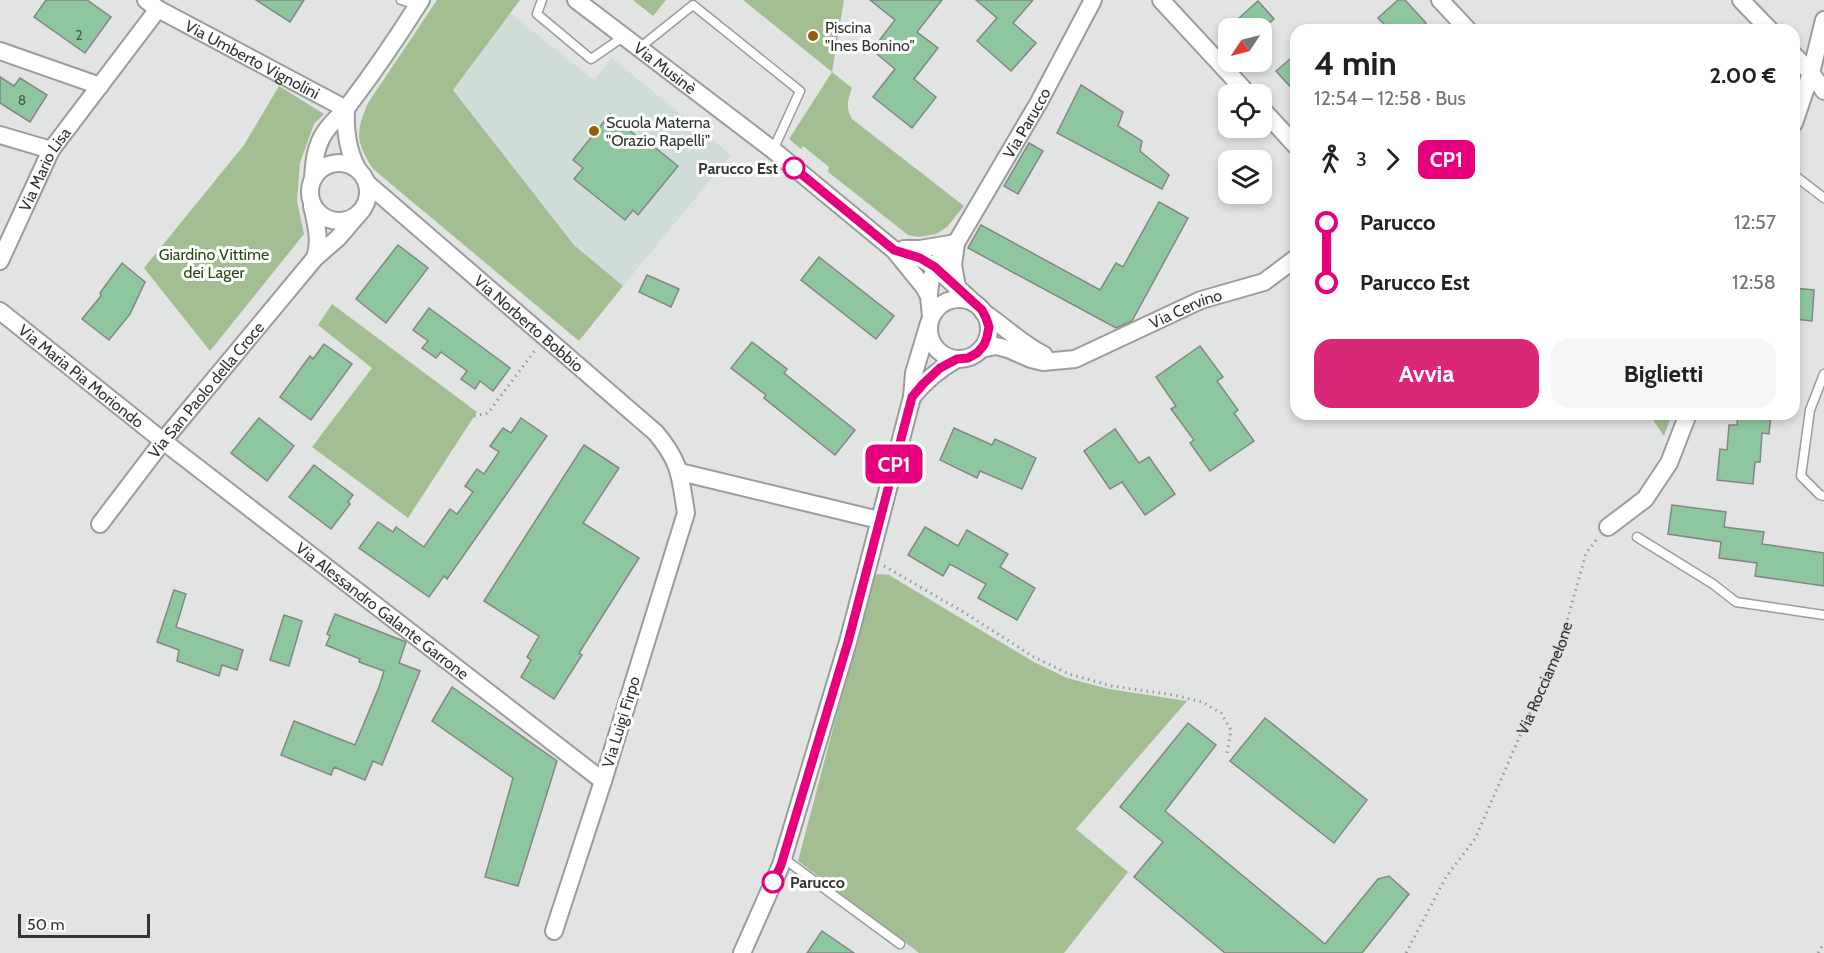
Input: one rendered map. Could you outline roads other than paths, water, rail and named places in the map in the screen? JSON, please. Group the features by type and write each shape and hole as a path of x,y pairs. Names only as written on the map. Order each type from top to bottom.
{"street":[{"name":"Via Musinè","path":"576,0 773,150 894,250"},
{"name":"Via Parucco","path":"935,267 956,243 1039,102 1093,0"},
{"path":"1161,0 1239,84"},
{"path":"1440,0 1462,24"},
{"path":"1741,0 1764,24"},
{"path":"315,258 318,232 309,194 315,155 321,139 381,62 420,2"},
{"name":"Via Umberto Vignolini","path":"152,5 346,109"},
{"name":"Via Mario Lisa","path":"0,261 51,150 100,86 152,5"},
{"path":"1800,105 1811,73 1824,20"},
{"path":"0,51 100,86"},
{"path":"1800,61 1824,91"},
{"path":"346,109 347,137 357,168"},
{"path":"1272,120 1290,139"},
{"path":"0,135 51,150"},
{"path":"311,202 322,216 330,220 348,220 362,210 369,193 364,175 348,163 328,164 313,178"},
{"name":"Via Norberto Bobbio","path":"368,184 656,433 670,449 680,472 686,513"},
{"name":"Via San Paolo della Croce","path":"100,524 163,441 315,258 338,238 362,210"},
{"path":"894,250 920,249 956,243 953,265 957,287"},
{"path":"894,250 920,258 935,267 979,308 1022,342 1051,358 1075,359"},
{"path":"894,250 929,296"},
{"name":"Via Cervino","path":"981,348 996,346 1043,362 1075,359 1201,300 1264,282 1290,262"},
{"path":"742,953 783,858 848,642 912,397 914,373 930,320 939,306 948,301 966,300 979,308 989,327 987,337 977,353 968,358 947,357 932,343 929,333 930,320 929,296 930,278 935,267"},
{"name":"Via Maria Pia Moriondo","path":"0,311 163,441"},
{"path":"912,397 940,368 957,359"},
{"path":"1608,527 1645,499 1669,463 1686,420"},
{"name":"Via Alessandro Galante Garrone","path":"163,441 603,781"},
{"path":"680,472 879,520"},
{"name":"Via Luigi Firpo","path":"554,931 686,513"}],"lane":[{"path":"400,0 420,2"},
{"path":"542,0 537,14 591,59 623,37"},
{"path":"638,49 693,5 800,91 773,150"},
{"path":"1800,180 1824,198"},
{"path":"1824,374 1809,411 1801,476 1820,495 1824,496"},
{"path":"1637,537 1713,584 1736,602 1824,615"},
{"path":"783,858 900,944"}],"place":[{"name":"Piscina \"Ines Bonino\"","path":"813,36"},
{"name":"Scuola Materna \"Orazio Rapelli\"","path":"594,131"},
{"name":"Parucco Est","path":"794,168"},
{"name":"Parucco","path":"773,882"}],"park label":[{"name":"Giardino Vittime dei Lager","path":"214,263"}]}
